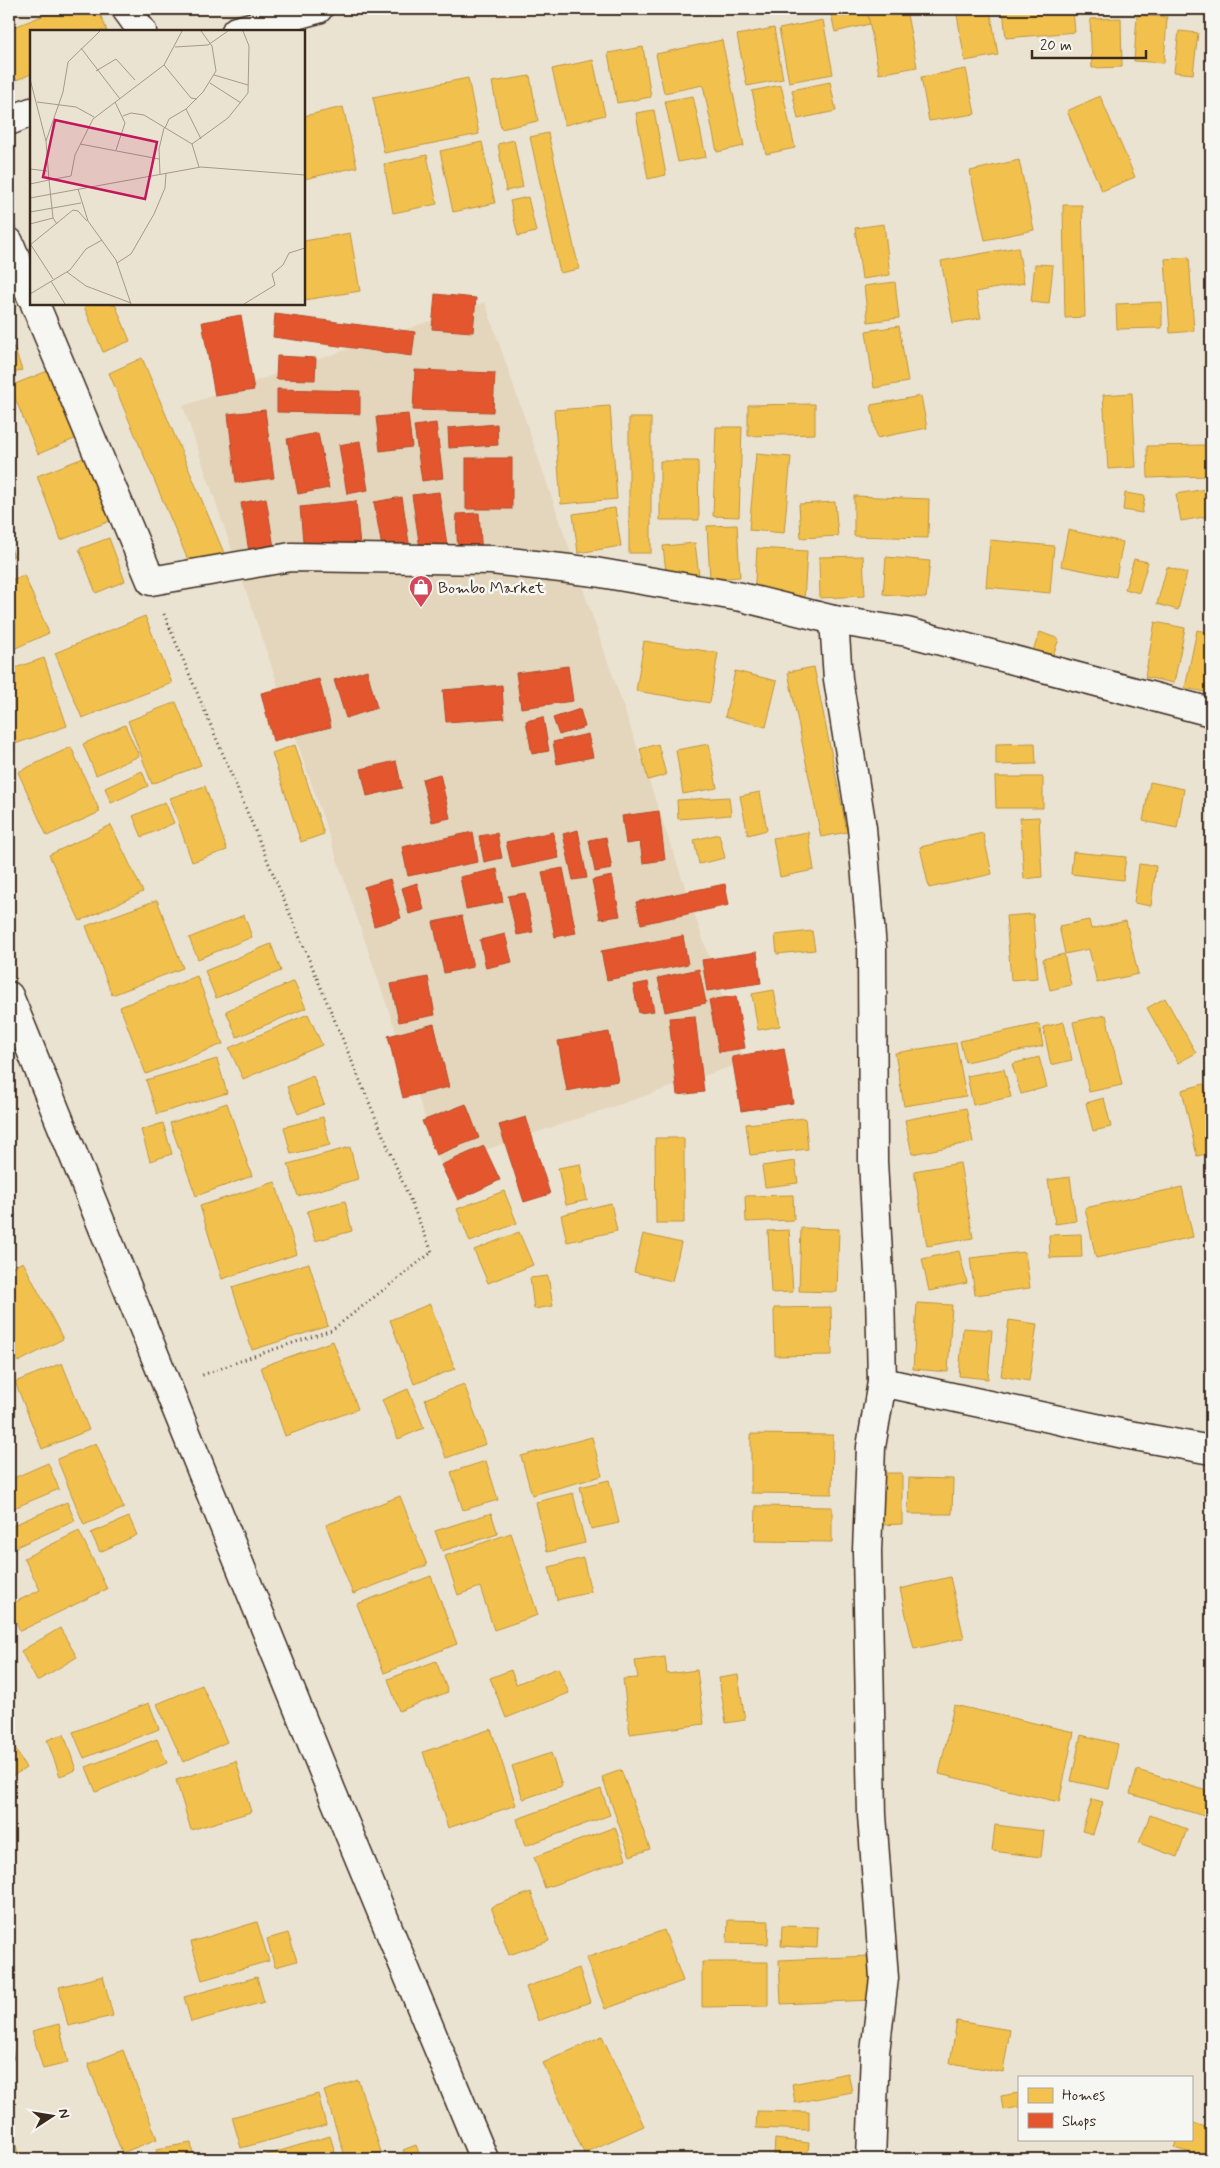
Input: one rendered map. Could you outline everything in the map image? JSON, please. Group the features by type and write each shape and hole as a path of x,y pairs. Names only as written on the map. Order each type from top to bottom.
{"street":[{"path":"126,9 141,30"},
{"path":"240,30 318,9"},
{"path":"9,121 30,112"},
{"path":"9,242 30,294"},
{"path":"35,305 151,581 291,557 492,560 594,572 741,597 834,620 907,632 1211,712"},
{"path":"834,620 838,679 862,828 872,949 873,1160 880,1292 882,1382 871,1447 867,1551 872,1815 884,1978 875,2052 872,2159"},
{"path":"9,996 484,2159"},
{"path":"882,1382 1124,1434 1211,1450"}],"path":[{"path":"151,581 432,1252 332,1330 168,1388"}],"shaded area":[{"name":"Bombo Market","path":"485,302 745,1062 441,1165 183,406"}],"building: Homes":[{"path":"60,9 98,9 107,30 30,30 30,74 9,83 9,29"},
{"path":"830,9 871,9 874,23 835,32"},
{"path":"906,9 917,67 879,74 868,15"},
{"path":"956,9 990,9 998,55 965,61"},
{"path":"1003,9 1073,9 1075,32 1006,38"},
{"path":"1137,15 1167,17 1164,63 1134,61"},
{"path":"1121,18 1122,67 1092,68 1090,19"},
{"path":"823,20 833,74 789,82 779,29"},
{"path":"774,28 783,79 747,86 737,35"},
{"path":"1179,31 1198,33 1193,74 1174,72"},
{"path":"722,40 744,146 717,152 703,85 664,93 656,54"},
{"path":"643,47 651,97 617,103 608,53"},
{"path":"593,60 605,115 565,125 552,69"},
{"path":"966,69 975,114 929,121 921,77"},
{"path":"530,76 538,121 501,129 492,82"},
{"path":"468,78 479,134 384,153 373,97"},
{"path":"830,82 836,111 798,119 792,90"},
{"path":"781,85 795,148 766,154 752,91"},
{"path":"693,96 706,157 678,162 665,101"},
{"path":"1100,96 1135,177 1102,191 1067,111"},
{"path":"343,107 357,167 305,179 305,116"},
{"path":"654,110 666,175 648,179 636,113"},
{"path":"548,133 579,269 560,273 530,137"},
{"path":"514,140 523,187 506,191 498,144"},
{"path":"482,142 495,203 453,212 440,151"},
{"path":"427,155 437,204 393,213 384,164"},
{"path":"1019,160 1034,230 985,240 970,171"},
{"path":"528,197 536,232 518,236 510,201"},
{"path":"1063,205 1082,205 1085,317 1065,318"},
{"path":"884,224 890,275 862,279 855,228"},
{"path":"350,233 360,291 305,300 305,241"},
{"path":"1018,247 1024,283 976,292 981,318 953,323 941,261"},
{"path":"1189,257 1194,331 1170,333 1165,259"},
{"path":"1035,264 1053,265 1049,304 1031,302"},
{"path":"895,282 899,318 868,322 864,286"},
{"path":"1162,302 1162,328 1117,329 1116,304"},
{"path":"83,305 115,305 130,341 103,352"},
{"path":"899,326 908,382 874,388 866,331"},
{"path":"14,347 22,370 9,375 9,348"},
{"path":"142,358 224,553 191,567 109,373"},
{"path":"50,370 77,438 38,454 10,386"},
{"path":"1132,393 1136,467 1108,469 1103,395"},
{"path":"921,396 927,428 877,438 871,405"},
{"path":"815,404 815,434 748,436 748,405"},
{"path":"610,406 617,499 561,504 554,410"},
{"path":"629,418 651,418 651,553 629,553"},
{"path":"716,427 742,427 739,517 713,516"},
{"path":"1206,445 1207,476 1148,478 1147,446"},
{"path":"756,454 791,457 784,533 749,530"},
{"path":"86,457 110,521 61,540 37,476"},
{"path":"660,461 698,461 699,520 660,520"},
{"path":"1206,489 1210,516 1181,521 1176,494"},
{"path":"1125,493 1145,496 1142,513 1123,510"},
{"path":"854,496 929,499 928,538 854,536"},
{"path":"835,502 838,536 801,538 799,504"},
{"path":"615,508 621,546 578,553 573,514"},
{"path":"737,525 740,577 710,579 707,526"},
{"path":"1068,530 1123,542 1116,577 1061,566"},
{"path":"109,538 125,581 96,593 79,549"},
{"path":"990,540 1054,546 1050,593 986,587"},
{"path":"695,543 699,576 667,581 663,546"},
{"path":"9,544 14,556 9,558"},
{"path":"757,548 807,551 804,601 754,597"},
{"path":"863,556 865,596 820,598 819,557"},
{"path":"886,557 930,561 926,598 883,594"},
{"path":"1134,559 1148,562 1139,593 1125,589"},
{"path":"1167,567 1187,573 1178,610 1157,604"},
{"path":"24,575 49,633 9,651 9,581"},
{"path":"145,616 172,683 82,718 55,653"},
{"path":"1155,622 1185,628 1174,683 1145,677"},
{"path":"1197,630 1211,633 1211,693 1185,688"},
{"path":"1040,632 1059,639 1051,660 1032,653"},
{"path":"644,641 718,653 710,703 636,691"},
{"path":"44,658 67,726 9,746 9,670"},
{"path":"814,667 847,832 821,837 788,672"},
{"path":"735,671 777,681 766,727 725,717"},
{"path":"176,702 201,765 152,784 128,721"},
{"path":"125,725 139,756 96,775 83,744"},
{"path":"1035,743 1036,764 996,765 996,744"},
{"path":"658,744 666,775 648,780 640,749"},
{"path":"709,744 717,788 683,794 676,750"},
{"path":"295,745 324,834 301,842 272,753"},
{"path":"71,747 100,812 47,836 18,772"},
{"path":"142,771 148,786 111,803 105,788"},
{"path":"995,777 1043,777 1043,808 996,808"},
{"path":"1150,782 1184,789 1177,828 1143,821"},
{"path":"205,786 227,850 192,862 170,798"},
{"path":"760,792 767,830 748,835 740,796"},
{"path":"729,797 731,815 678,819 677,800"},
{"path":"165,802 174,823 142,837 133,816"},
{"path":"1039,817 1042,877 1024,879 1020,818"},
{"path":"111,825 143,892 80,921 49,855"},
{"path":"808,832 814,870 780,877 773,838"},
{"path":"983,833 992,874 929,888 920,847"},
{"path":"719,834 725,858 699,864 694,840"},
{"path":"1073,852 1126,857 1123,880 1071,874"},
{"path":"1139,864 1156,866 1151,906 1134,903"},
{"path":"157,900 183,968 112,995 86,926"},
{"path":"1033,914 1038,978 1011,980 1006,916"},
{"path":"244,915 252,937 198,959 189,938"},
{"path":"1089,920 1091,929 1126,921 1138,974 1097,983 1089,949 1065,954 1059,926"},
{"path":"812,931 815,950 777,954 775,935"},
{"path":"271,944 281,971 216,998 205,971"},
{"path":"1064,954 1071,985 1050,990 1043,959"},
{"path":"197,976 223,1044 146,1074 120,1007"},
{"path":"294,981 306,1008 237,1037 226,1011"},
{"path":"774,990 780,1026 758,1030 752,994"},
{"path":"1165,998 1196,1053 1178,1063 1147,1008"},
{"path":"308,1014 322,1045 243,1079 229,1048"},
{"path":"1106,1015 1122,1085 1089,1092 1073,1022"},
{"path":"1064,1022 1072,1060 1051,1065 1043,1027"},
{"path":"1039,1024 1043,1046 965,1062 960,1041"},
{"path":"956,1043 966,1096 904,1106 895,1053"},
{"path":"1039,1057 1047,1087 1021,1094 1012,1064"},
{"path":"217,1059 227,1093 157,1114 146,1080"},
{"path":"1004,1069 1011,1097 973,1105 967,1076"},
{"path":"313,1076 324,1104 298,1114 287,1087"},
{"path":"1204,1084 1211,1116 1211,1153 1197,1156 1182,1090"},
{"path":"1104,1098 1111,1127 1093,1131 1086,1103"},
{"path":"227,1103 252,1176 196,1196 170,1123"},
{"path":"966,1108 973,1142 912,1154 905,1120"},
{"path":"323,1117 330,1145 291,1154 284,1127"},
{"path":"805,1118 808,1149 750,1155 746,1124"},
{"path":"163,1123 172,1154 150,1161 141,1130"},
{"path":"655,1138 684,1138 684,1223 656,1223"},
{"path":"350,1147 358,1179 298,1196 288,1164"},
{"path":"795,1161 798,1183 765,1187 762,1166"},
{"path":"960,1163 973,1238 927,1246 914,1171"},
{"path":"580,1164 587,1200 566,1205 558,1168"},
{"path":"1070,1177 1076,1221 1055,1224 1048,1180"},
{"path":"275,1182 297,1254 222,1279 200,1206"},
{"path":"1182,1187 1193,1237 1096,1258 1085,1208"},
{"path":"504,1191 517,1223 470,1242 457,1209"},
{"path":"793,1195 794,1220 746,1222 745,1196"},
{"path":"345,1201 352,1231 315,1241 307,1211"},
{"path":"611,1203 617,1231 567,1242 561,1215"},
{"path":"801,1228 839,1229 837,1292 799,1291"},
{"path":"789,1230 793,1292 771,1293 768,1231"},
{"path":"519,1232 533,1265 488,1283 474,1250"},
{"path":"643,1234 681,1243 672,1281 634,1272"},
{"path":"1081,1234 1082,1257 1050,1258 1049,1235"},
{"path":"959,1251 967,1283 929,1291 922,1259"},
{"path":"1025,1252 1030,1288 975,1295 970,1258"},
{"path":"23,1262 63,1339 18,1362 9,1344 9,1269"},
{"path":"309,1263 328,1326 252,1350 232,1287"},
{"path":"548,1276 553,1306 534,1309 530,1278"},
{"path":"917,1303 952,1305 948,1372 913,1369"},
{"path":"430,1304 455,1369 414,1384 390,1320"},
{"path":"831,1307 832,1355 775,1356 774,1308"},
{"path":"1009,1320 1037,1324 1029,1381 1001,1376"},
{"path":"963,1328 992,1330 988,1379 959,1376"},
{"path":"333,1341 358,1409 285,1436 261,1367"},
{"path":"62,1363 89,1430 42,1449 15,1382"},
{"path":"464,1384 486,1444 446,1458 425,1399"},
{"path":"408,1389 424,1428 398,1439 382,1400"},
{"path":"751,1434 833,1435 832,1494 751,1493"},
{"path":"592,1437 602,1476 532,1495 521,1456"},
{"path":"96,1443 124,1508 84,1525 57,1459"},
{"path":"486,1461 498,1500 463,1510 451,1472"},
{"path":"48,1463 59,1489 9,1510 9,1480"},
{"path":"879,1473 902,1473 902,1524 880,1525"},
{"path":"909,1478 953,1479 952,1514 908,1514"},
{"path":"609,1480 619,1523 591,1529 580,1487"},
{"path":"573,1493 585,1543 547,1552 536,1502"},
{"path":"400,1496 427,1565 353,1594 326,1525"},
{"path":"67,1502 75,1521 9,1550 9,1527"},
{"path":"756,1506 832,1507 832,1542 755,1541"},
{"path":"491,1513 498,1534 442,1551 435,1531"},
{"path":"129,1517 137,1535 100,1552 91,1533"},
{"path":"79,1531 107,1589 20,1631 9,1605 40,1590 24,1558"},
{"path":"511,1533 538,1615 494,1630 480,1587 458,1595 445,1556"},
{"path":"583,1558 591,1592 557,1600 549,1567"},
{"path":"431,1576 457,1644 384,1673 357,1604"},
{"path":"950,1577 964,1638 914,1649 900,1589"},
{"path":"60,1628 77,1657 37,1681 21,1651"},
{"path":"665,1657 667,1674 697,1670 704,1724 630,1734 623,1679 638,1678 635,1661"},
{"path":"436,1661 448,1692 399,1711 388,1679"},
{"path":"558,1668 569,1693 506,1718 490,1678 511,1670 516,1684"},
{"path":"738,1675 745,1720 726,1723 719,1678"},
{"path":"202,1685 227,1742 183,1762 157,1704"},
{"path":"149,1703 159,1729 84,1758 73,1732"},
{"path":"954,1705 1074,1732 1059,1802 939,1774"},
{"path":"491,1729 516,1805 448,1828 423,1752"},
{"path":"64,1734 76,1770 60,1776 47,1740"},
{"path":"1081,1735 1118,1744 1109,1789 1071,1781"},
{"path":"9,1738 26,1768 9,1778"},
{"path":"157,1739 167,1763 96,1792 86,1767"},
{"path":"551,1753 562,1786 523,1799 512,1766"},
{"path":"236,1761 251,1812 191,1830 176,1780"},
{"path":"621,1770 650,1849 630,1856 602,1777"},
{"path":"1137,1770 1211,1792 1211,1818 1130,1794"},
{"path":"601,1789 610,1815 525,1846 517,1819"},
{"path":"1092,1799 1103,1802 1093,1834 1082,1831"},
{"path":"1150,1815 1187,1829 1177,1857 1139,1843"},
{"path":"995,1825 1044,1831 1041,1857 992,1851"},
{"path":"615,1827 626,1859 545,1888 534,1857"},
{"path":"531,1892 549,1941 509,1955 491,1907"},
{"path":"728,1920 769,1921 768,1944 727,1943"},
{"path":"257,1922 269,1961 202,1980 191,1942"},
{"path":"782,1926 818,1927 817,1948 781,1946"},
{"path":"664,1930 683,1981 605,2009 586,1958"},
{"path":"288,1933 297,1961 275,1967 267,1939"},
{"path":"869,1956 872,2000 781,2004 779,1960"},
{"path":"702,1962 768,1962 768,2006 702,2007"},
{"path":"579,1968 590,2002 538,2021 526,1987"},
{"path":"103,1976 113,2016 68,2026 59,1987"},
{"path":"257,1977 264,2002 191,2022 184,1997"},
{"path":"957,2021 1010,2030 1003,2072 950,2063"},
{"path":"59,2024 68,2063 43,2069 32,2031"},
{"path":"9,2036 14,2059 9,2060"},
{"path":"602,2036 644,2126 584,2153 543,2063"},
{"path":"123,2050 157,2139 122,2153 88,2064"},
{"path":"848,2073 852,2092 795,2103 792,2084"},
{"path":"358,2080 381,2152 360,2159 346,2159 324,2091"},
{"path":"1018,2093 1018,2107 1003,2110 1001,2096"},
{"path":"318,2094 326,2125 241,2148 232,2117"},
{"path":"757,2111 809,2112 809,2130 756,2128"},
{"path":"10,2117 19,2159 9,2159"},
{"path":"1192,2122 1211,2129 1211,2159 1174,2148 1177,2140 1192,2140"},
{"path":"330,2136 337,2159 253,2159"},
{"path":"775,2139 809,2143 807,2158 774,2155"},
{"path":"191,2143 194,2159 158,2159 156,2149"},
{"path":"416,2145 421,2159 407,2159 403,2150"}],"building: Shops":[{"path":"435,294 476,298 473,332 432,329"},
{"path":"275,314 415,332 412,356 273,337"},
{"path":"241,315 254,390 215,396 202,322"},
{"path":"277,356 316,358 315,380 276,379"},
{"path":"415,370 495,373 493,412 413,410"},
{"path":"277,389 360,391 360,414 277,412"},
{"path":"265,410 274,478 236,483 228,414"},
{"path":"408,414 412,447 380,451 376,417"},
{"path":"436,423 443,478 422,481 414,426"},
{"path":"497,424 498,445 449,448 448,428"},
{"path":"318,433 329,488 298,494 287,439"},
{"path":"360,441 368,490 347,494 339,445"},
{"path":"466,458 512,458 512,509 466,509"},
{"path":"439,492 448,551 421,555 412,495"},
{"path":"402,497 410,549 383,553 374,502"},
{"path":"266,498 275,554 250,558 241,503"},
{"path":"356,501 360,547 304,553 300,507"},
{"path":"479,513 482,555 458,557 456,514"},
{"path":"568,666 573,701 521,708 516,673"},
{"path":"367,670 377,708 346,718 334,680"},
{"path":"319,679 331,727 273,741 261,693"},
{"path":"502,685 504,718 446,722 443,690"},
{"path":"580,709 585,727 559,735 553,718"},
{"path":"543,717 549,751 532,754 526,721"},
{"path":"588,734 593,757 557,764 553,742"},
{"path":"396,761 402,788 367,796 361,769"},
{"path":"440,774 450,818 432,822 422,779"},
{"path":"659,811 665,860 643,863 640,842 626,844 622,816"},
{"path":"578,830 587,878 573,880 563,834"},
{"path":"473,832 478,862 408,876 402,847"},
{"path":"553,832 559,858 512,868 506,842"},
{"path":"497,833 502,858 484,862 479,836"},
{"path":"606,837 612,869 595,872 589,840"},
{"path":"563,868 576,933 555,937 542,872"},
{"path":"497,869 503,902 466,909 460,877"},
{"path":"612,876 620,916 600,919 592,880"},
{"path":"390,879 401,918 374,926 364,887"},
{"path":"417,883 424,910 409,914 402,888"},
{"path":"725,884 729,905 641,924 636,902"},
{"path":"525,893 533,932 517,935 508,896"},
{"path":"462,916 473,967 444,973 433,922"},
{"path":"505,934 512,962 486,968 480,940"},
{"path":"683,936 688,964 607,980 601,951"},
{"path":"757,952 761,983 707,991 702,960"},
{"path":"699,969 706,1003 665,1012 658,978"},
{"path":"428,977 435,1015 399,1022 391,984"},
{"path":"648,982 654,1011 639,1013 633,985"},
{"path":"736,996 745,1048 719,1052 709,1000"},
{"path":"695,1016 704,1092 677,1095 669,1018"},
{"path":"434,1024 449,1087 403,1098 388,1036"},
{"path":"609,1032 618,1081 567,1091 558,1041"},
{"path":"784,1048 793,1103 741,1111 732,1057"},
{"path":"466,1104 479,1138 436,1155 422,1121"},
{"path":"526,1117 550,1194 524,1202 499,1125"},
{"path":"484,1146 500,1180 458,1200 441,1165"}],"place":[{"name":"Bombo Market","path":"421,608"}]}
